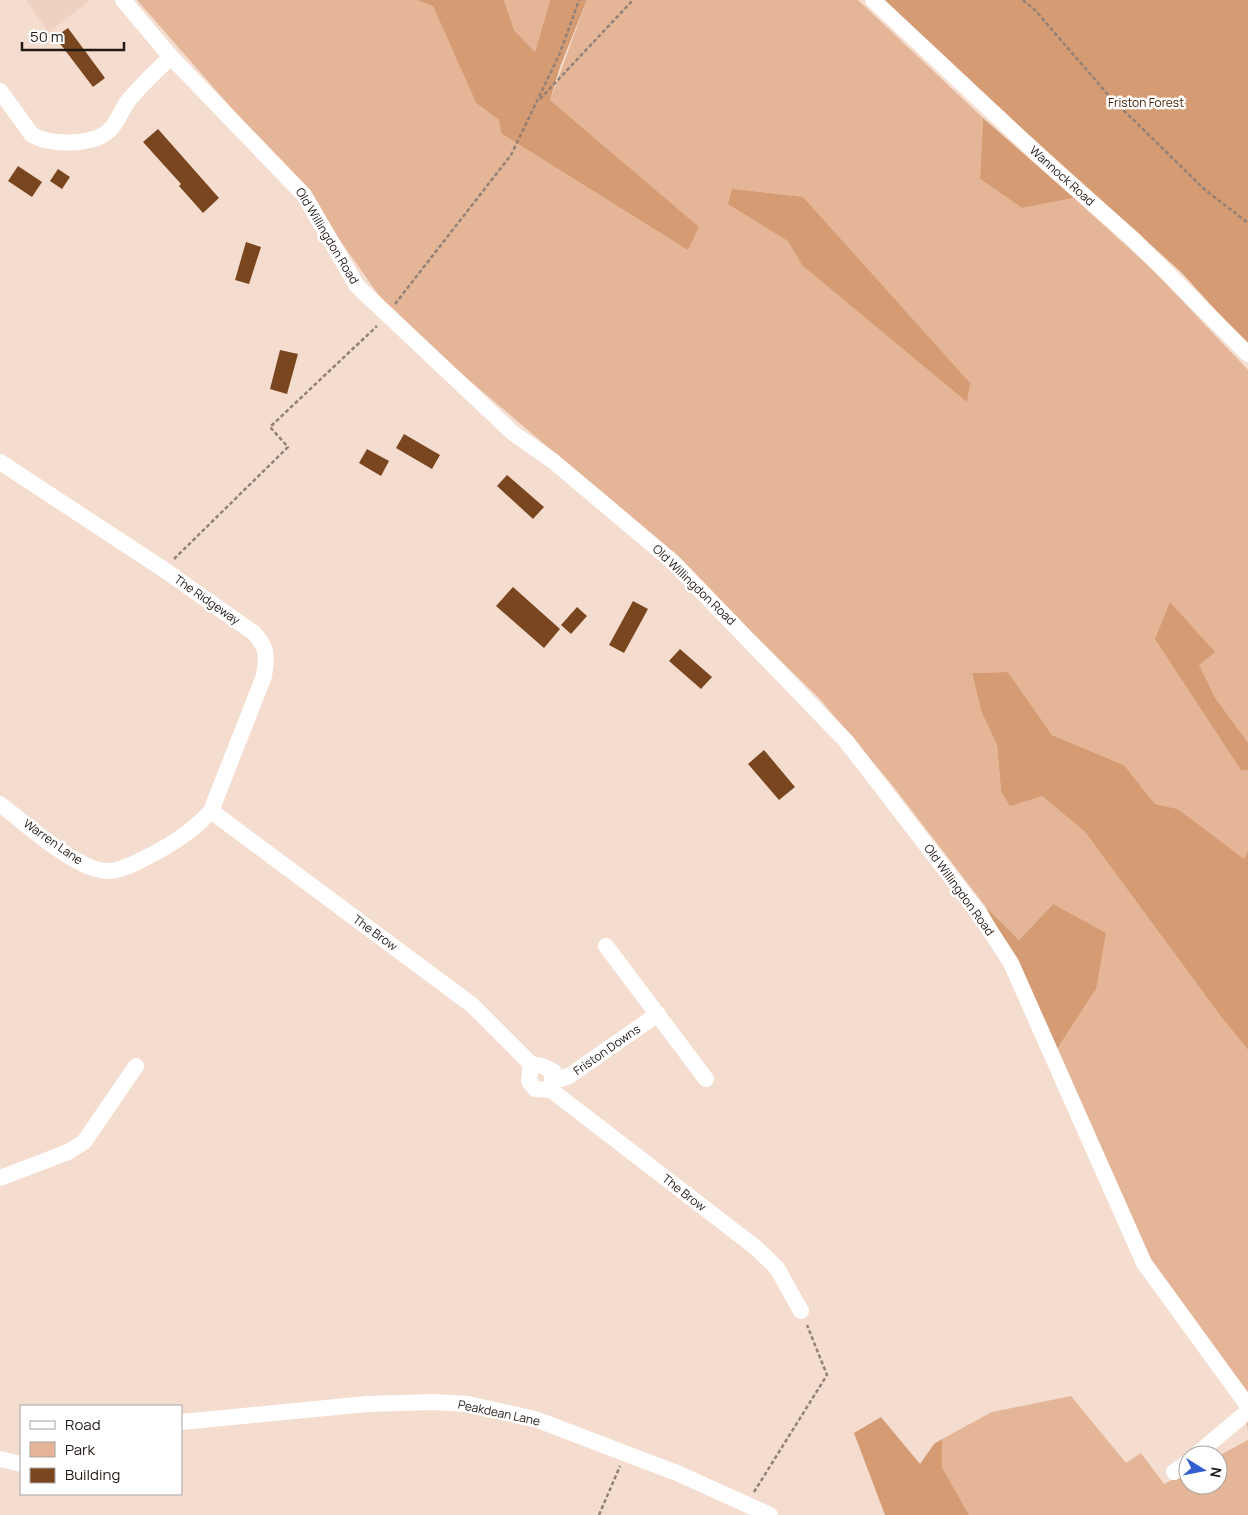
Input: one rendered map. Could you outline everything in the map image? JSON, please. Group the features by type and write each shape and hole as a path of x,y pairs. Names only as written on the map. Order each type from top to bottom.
{"street":[{"name":"Old Willingdon Road","path":"123,0 171,57 304,195 357,286 513,433 553,460 673,562 846,741 978,912 1011,963 1144,1263 1248,1406"},
{"name":"Wannock Road","path":"874,0 1046,162 1134,240 1248,354"},
{"path":"0,91 32,135 38,138 67,142 89,140 104,135 114,126 128,102 171,57"},
{"name":"The Ridgeway","path":"0,462 254,633 264,645 267,658 264,676 211,811"},
{"name":"Warren Lane","path":"0,804 76,862 94,869 110,871 142,860 177,842 197,827 211,811"},
{"name":"The Brow","path":"211,811 472,1004 531,1064 542,1066 553,1072 552,1086 755,1248 777,1268 801,1311"},
{"path":"606,946 706,1079"},
{"name":"Friston Downs","path":"552,1086 658,1014"},
{"path":"0,1178 68,1152 84,1142 136,1066"},
{"name":"Peakdean Lane","path":"182,1422 367,1404 433,1402 468,1404 535,1419 677,1473 770,1515"},
{"path":"1208,1445 1248,1411"},
{"path":"0,1459 20,1464"},
{"path":"1174,1472 1178,1469"}],"path":[{"path":"163,570 288,447 270,427 387,316 511,155 560,53 580,0"},
{"path":"537,102 633,0"},
{"path":"1023,0 1035,10 1110,97 1204,189 1248,223"},
{"path":"747,1504 827,1376 801,1311"},
{"path":"599,1515 625,1454"}],"shaded area":[{"path":"26,0 90,0 49,32"}],"green space":[{"path":"137,0 417,0 433,5 476,103 499,120 698,227 550,100 587,0 858,0 983,118 980,179 1022,208 1074,198 1155,272 1248,370 1248,850 1244,860 1178,809 1155,804 1124,765 1052,735 1008,672 972,673 981,711 997,745 1001,791 1042,796 1085,832 1222,1018 1248,1050 1248,1431 1241,1390 1151,1261 1057,1049 1096,989 1053,904 1019,940 986,907 893,786 819,698 653,536 398,320 312,200"},
{"path":"417,0 504,0 514,30 535,52 550,0 587,0 560,67 550,100 699,227 688,250 501,133 499,120 476,103 433,6"},
{"path":"504,0 550,0 535,52 514,30"},
{"name":"Friston Forest","path":"880,0 1248,0 1248,346 1182,273"},
{"path":"983,118 1074,198 1022,208 980,179"},
{"path":"732,189 803,197 970,383 967,402 802,265 788,241 728,204"},
{"path":"1170,602 1215,652 1199,665 1215,698 1248,743 1248,770 1241,770 1155,639"},
{"path":"1008,672 1052,735 1124,765 1155,804 1178,809 1244,859 1248,850 1248,1050 1222,1018 1085,832 1042,796 1010,806 1001,791 997,745 981,711 972,673"},
{"path":"1053,904 1106,933 1096,989 1057,1049 1032,994 986,907 1019,940"},
{"path":"1071,1396 1126,1463 1141,1453 1164,1484 1178,1477 1178,1495 1228,1495 1228,1451 1248,1440 1248,1515 969,1515 942,1467 942,1439 992,1412"},
{"path":"881,1417 920,1464 934,1444 942,1439 942,1467 969,1515 885,1515 854,1433"}],"building":[{"path":"68,28 105,78 93,87 55,37"},
{"path":"158,129 219,198 203,213 179,186 181,184 143,142"},
{"path":"18,166 42,182 32,197 8,181"},
{"path":"58,169 70,177 62,189 50,181"},
{"path":"246,242 261,247 249,284 235,280"},
{"path":"280,350 298,354 287,394 270,389"},
{"path":"404,434 440,455 432,469 396,448"},
{"path":"367,449 389,461 381,476 359,463"},
{"path":"507,475 544,507 533,519 497,486"},
{"path":"513,587 560,629 544,648 496,606"},
{"path":"633,601 648,609 624,653 609,645"},
{"path":"577,607 587,616 571,634 561,625"},
{"path":"680,649 712,677 701,689 669,661"},
{"path":"764,750 795,787 779,800 748,764"}]}
